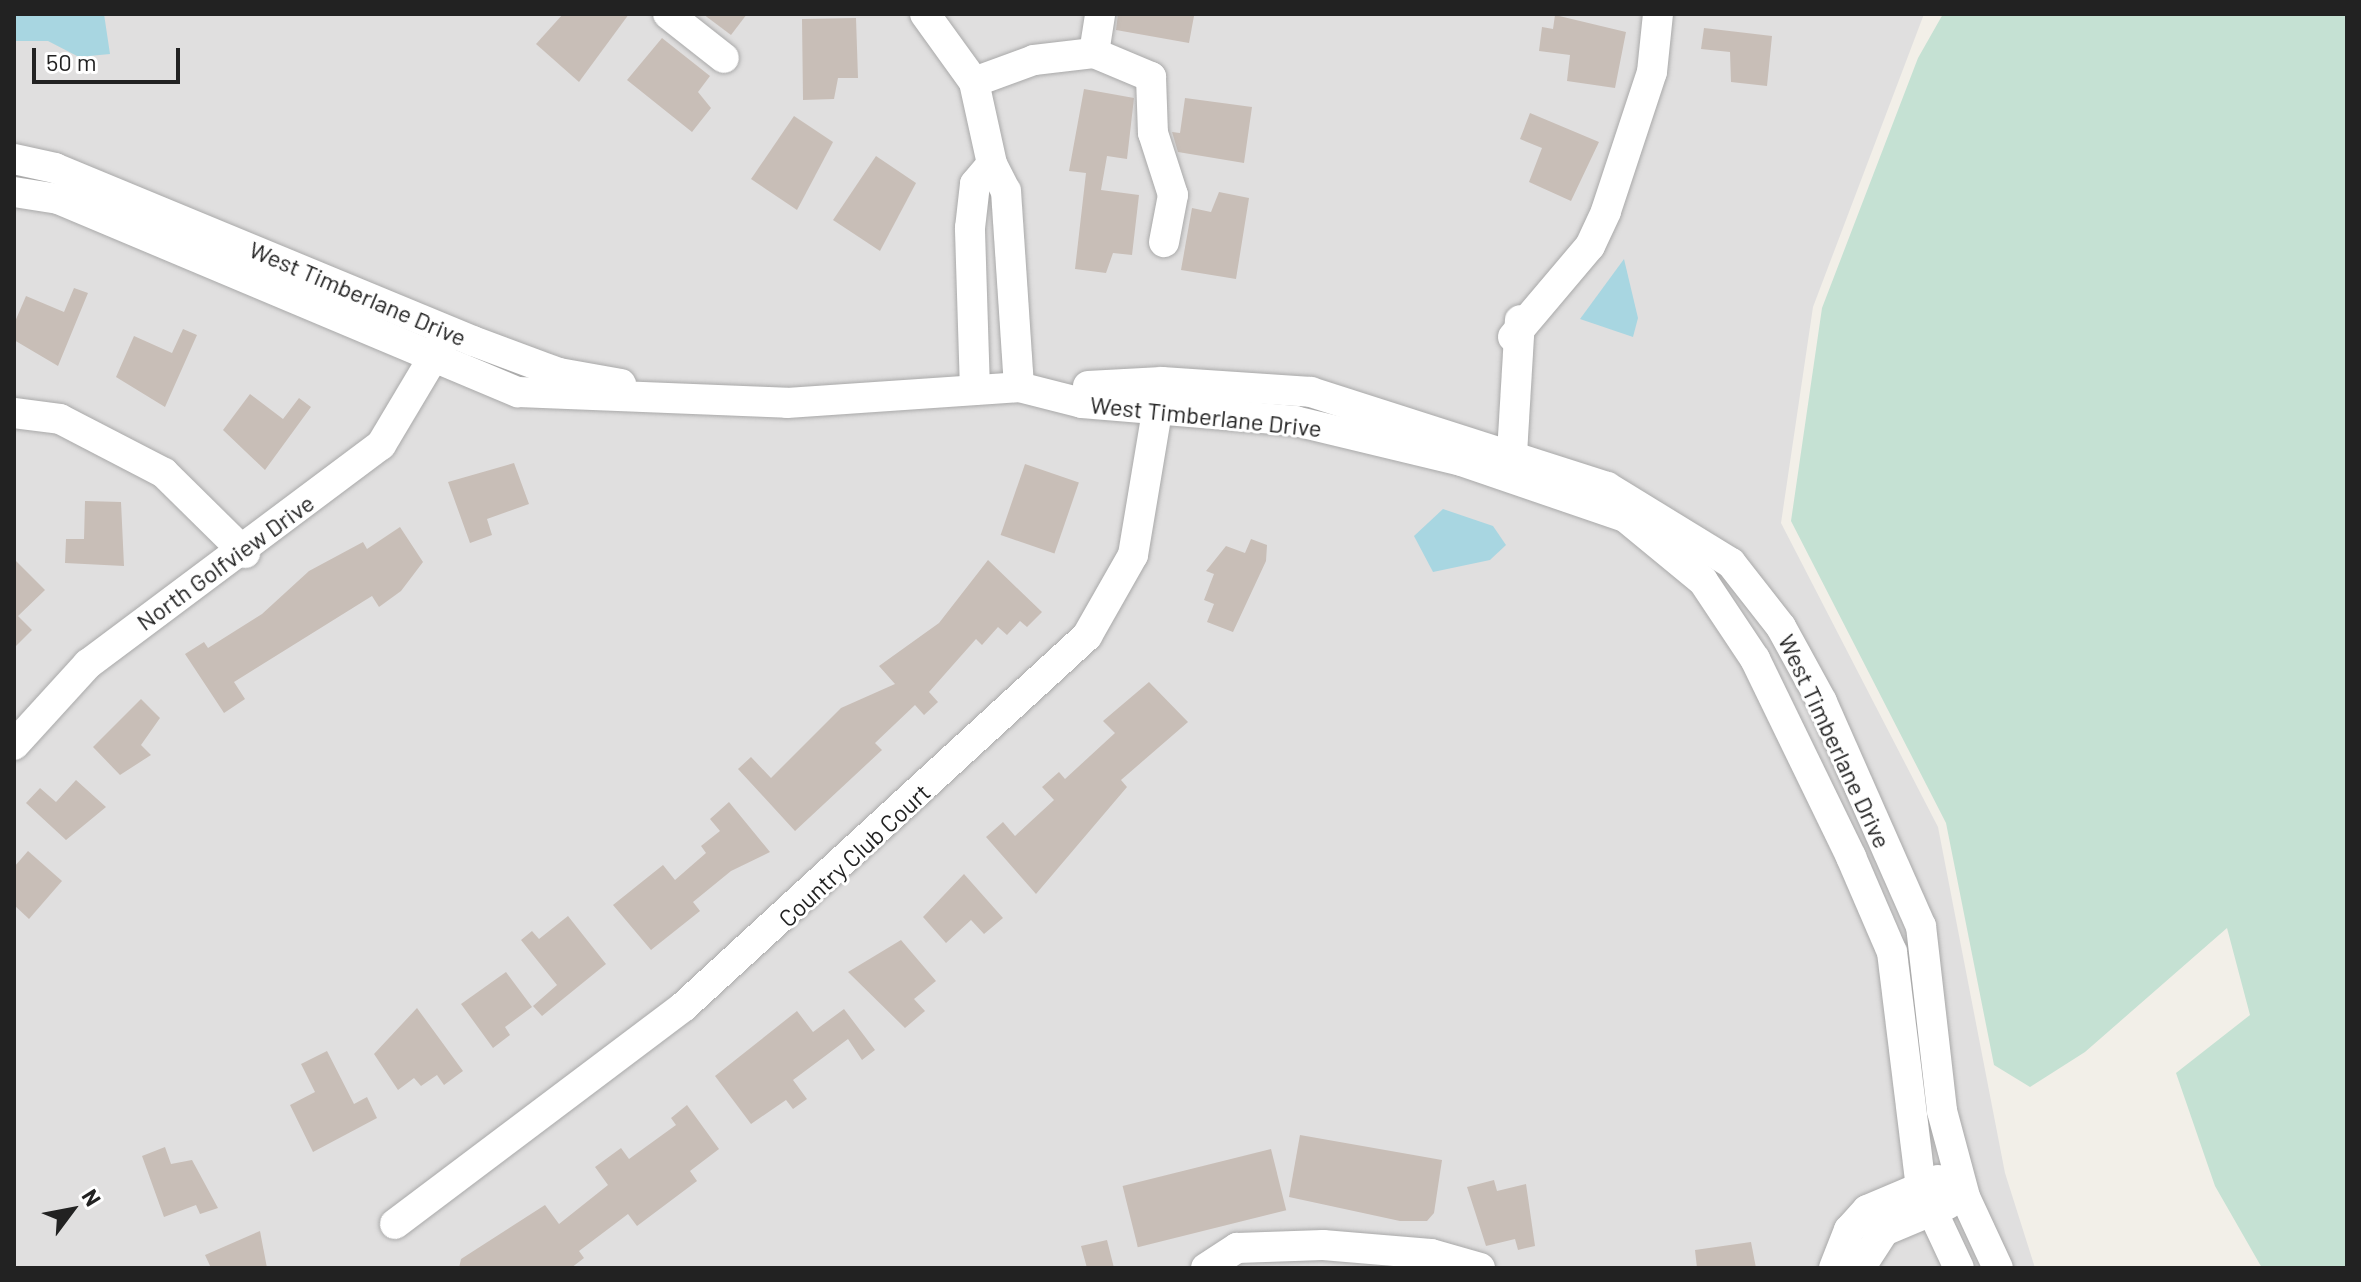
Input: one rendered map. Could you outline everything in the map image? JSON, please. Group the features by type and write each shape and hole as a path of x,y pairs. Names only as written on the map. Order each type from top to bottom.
{"street":[{"path":"668,14 724,58"},
{"path":"925,14 974,82 992,164 1006,191 1027,388"},
{"path":"1094,53 1100,14"},
{"path":"1512,454 1513,337 1590,246 1606,211 1652,72 1658,14"},
{"path":"974,82 1034,60 1094,53 1151,77 1153,133 1173,195 1164,242"},
{"name":"West Timberlane Drive","path":"14,159 55,168 446,330 559,373 709,399"},
{"path":"975,390 970,228 975,184 992,164"},
{"name":"West Timberlane Drive","path":"14,192 58,199 518,392 631,402 709,399 787,403 1027,388 1160,394 1311,392 1607,487 1667,517 1731,563 1781,627 1921,926 1942,1111 1961,1184 1998,1268"},
{"name":"North Golfview Drive","path":"14,745 88,664 245,553 381,445 437,359 446,330"},
{"name":"West Timberlane Drive","path":"1160,394 1295,421 1461,461 1625,517 1703,581 1755,659 1892,952 1926,1199 1959,1268"},
{"name":"Country Club Court","path":"395,1224 683,1007 1087,636 1133,555 1160,394"},
{"path":"14,413 60,419 164,473 245,553"},
{"path":"1834,1268 1849,1230 1867,1210 1926,1199 1961,1184"},
{"path":"1860,1268 1884,1231 1926,1199"},
{"path":"1206,1268 1237,1248 1323,1245 1431,1254 1480,1268"}],"shaded area":[{"path":"14,14 1924,14 1813,307 1781,523 1938,827 2005,1173 2035,1268 14,1268"}],"green space":[{"path":"1943,14 2347,14 2347,1268 2262,1268 2215,1186 2176,1073 2250,1015 2227,928 2085,1052 2030,1087 1994,1065 1946,823 1791,521 1822,308 1918,58"}],"water":[{"path":"14,14 104,14 110,54 79,57 48,41 14,41"},
{"path":"1624,259 1638,318 1633,337 1580,319"},
{"path":"1443,509 1493,526 1506,545 1490,560 1433,572 1414,536"}],"building":[{"path":"563,14 629,14 579,82 536,44"},
{"path":"703,14 747,14 731,35"},
{"path":"1118,14 1194,16 1189,43 1116,30"},
{"path":"1555,15 1626,32 1615,88 1567,81 1570,55 1539,51 1542,27 1553,29"},
{"path":"856,18 858,78 838,78 834,99 803,100 802,19"},
{"path":"1704,28 1772,36 1767,86 1731,82 1730,52 1701,49"},
{"path":"662,38 710,76 698,92 711,108 692,132 627,80"},
{"path":"1084,89 1134,98 1127,159 1107,156 1101,190 1139,195 1132,255 1113,253 1106,273 1075,269 1086,173 1069,171"},
{"path":"1185,98 1252,107 1244,163 1178,152 1172,132 1180,133"},
{"path":"1530,113 1599,142 1571,201 1529,182 1542,148 1520,139"},
{"path":"794,116 833,142 797,210 751,179"},
{"path":"876,156 916,183 880,251 833,220"},
{"path":"1219,192 1249,198 1236,279 1181,270 1192,208 1211,212"},
{"path":"74,288 88,293 58,366 14,340 14,324 26,296 64,312"},
{"path":"183,329 197,335 165,407 116,377 134,336 172,353"},
{"path":"250,394 283,419 299,398 311,407 265,470 223,430"},
{"path":"514,463 529,504 487,519 492,535 470,543 448,482"},
{"path":"1025,464 1079,483 1054,553 1001,535"},
{"path":"85,501 121,502 124,566 65,563 66,539 84,539"},
{"path":"400,527 423,562 401,591 379,607 372,596 234,682 245,699 224,713 185,654 204,642 208,648 262,614 309,571 363,542 367,549"},
{"path":"1251,539 1267,545 1266,561 1233,632 1207,622 1214,604 1204,600 1214,574 1206,571 1226,546 1245,553"},
{"path":"14,559 45,590 18,616 32,630 14,648"},
{"path":"988,560 1042,612 1027,627 1020,621 1007,635 998,627 982,645 976,639 929,692 938,702 924,715 915,705 875,743 882,750 795,831 738,769 751,757 771,778 841,708 895,684 879,666 939,623"},
{"path":"1149,682 1188,722 1121,780 1127,787 1036,894 986,837 1003,822 1015,836 1054,800 1042,787 1059,772 1065,779 1115,733 1103,721"},
{"path":"141,699 160,718 141,745 151,755 120,775 93,747"},
{"path":"76,780 106,807 66,840 26,803 40,788 56,802"},
{"path":"729,802 770,852 731,871 693,902 700,911 651,950 613,905 663,865 675,880 706,853 701,846 720,831 710,819"},
{"path":"28,851 62,881 29,919 14,905 14,867"},
{"path":"964,874 1003,918 984,934 971,920 946,943 923,917"},
{"path":"568,916 606,964 542,1016 533,1006 557,985 521,940 532,931 539,939"},
{"path":"901,940 936,981 914,999 925,1011 905,1028 848,972"},
{"path":"506,972 532,1007 505,1027 510,1035 493,1048 461,1004"},
{"path":"417,1008 463,1071 444,1085 437,1075 421,1086 414,1078 398,1090 374,1054"},
{"path":"844,1009 875,1050 862,1060 848,1039 793,1080 807,1099 793,1109 786,1100 751,1124 715,1076 797,1011 813,1032"},
{"path":"327,1051 354,1104 367,1097 377,1118 313,1152 290,1105 315,1092 301,1064"},
{"path":"687,1105 719,1149 690,1171 697,1181 637,1226 628,1214 579,1251 584,1258 571,1268 459,1268 461,1259 545,1205 559,1224 608,1185 595,1167 621,1148 629,1159 676,1125 671,1118"},
{"path":"1300,1135 1442,1160 1434,1213 1427,1221 1400,1221 1289,1197"},
{"path":"165,1147 171,1164 192,1160 218,1208 200,1214 196,1205 164,1217 142,1156"},
{"path":"1271,1149 1286,1210 1138,1247 1123,1186"},
{"path":"1494,1180 1497,1191 1526,1184 1535,1246 1518,1250 1515,1239 1486,1246 1467,1187"},
{"path":"260,1231 267,1268 211,1268 205,1255"},
{"path":"1107,1240 1114,1268 1087,1268 1081,1246"},
{"path":"1751,1242 1756,1268 1697,1268 1695,1250"}]}
